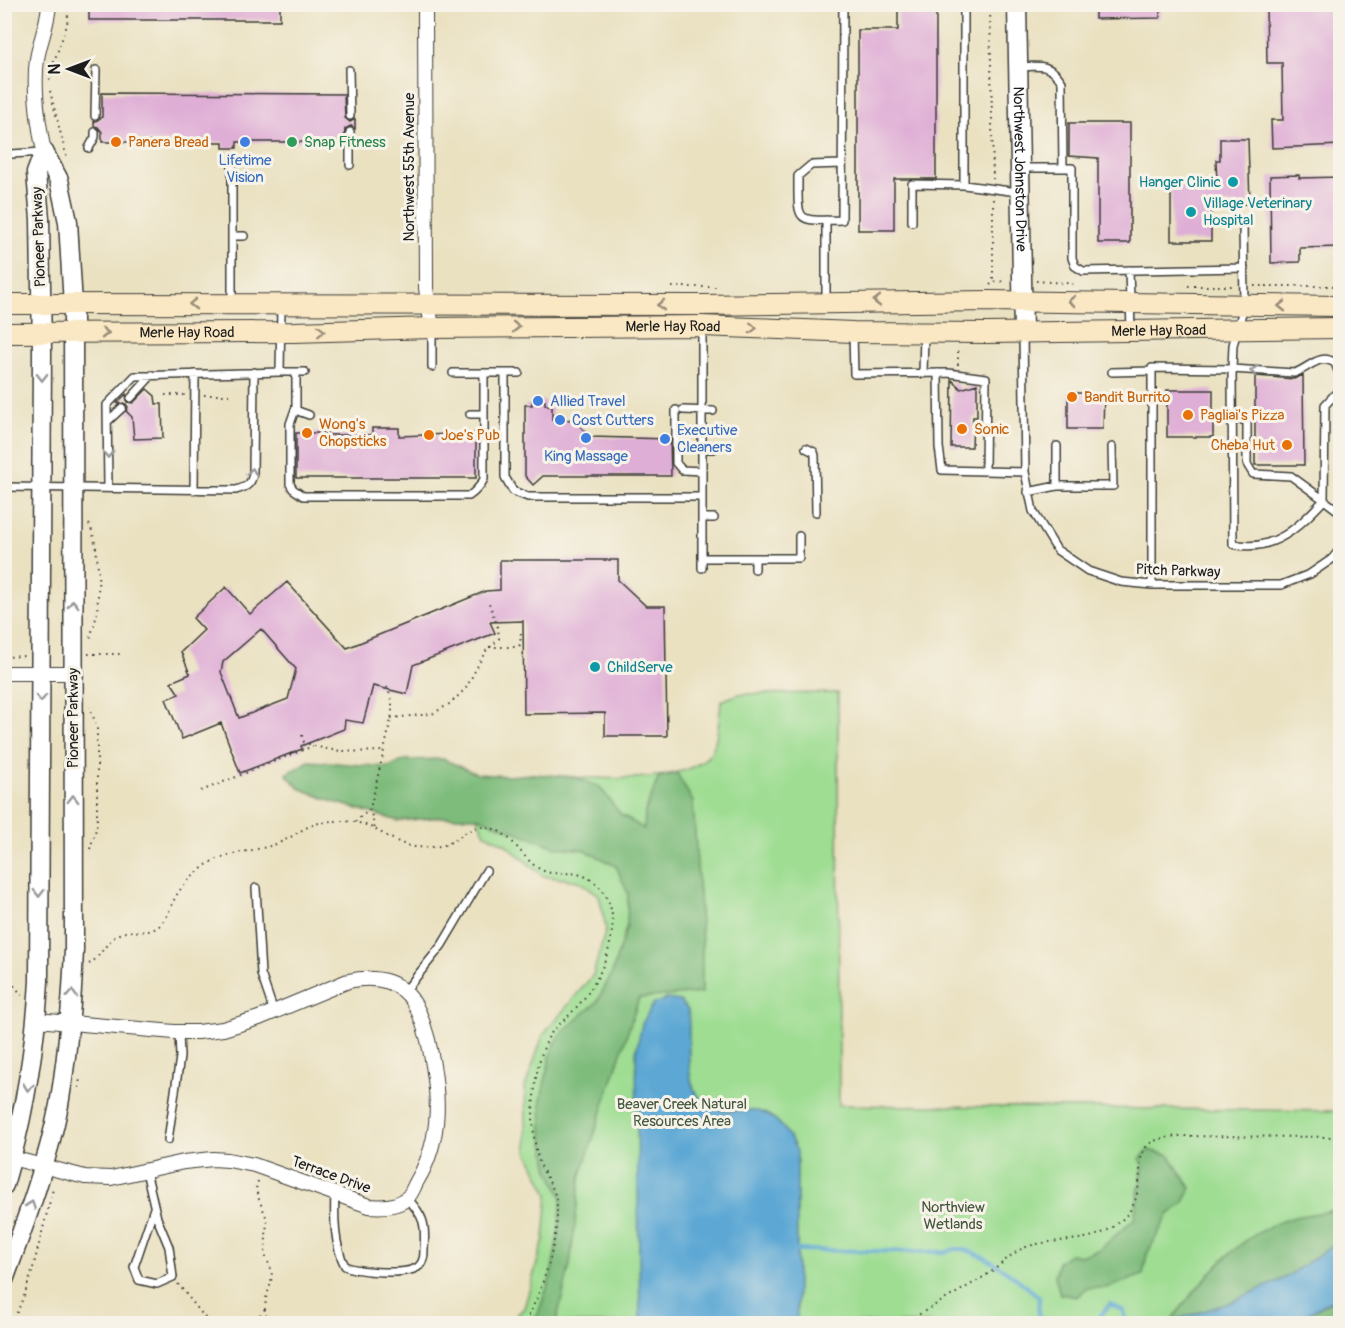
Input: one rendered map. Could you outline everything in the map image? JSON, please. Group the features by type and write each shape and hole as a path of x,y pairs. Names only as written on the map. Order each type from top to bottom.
{"main road":[{"name":"Merle Hay Road","path":"4,304 428,306 1022,301 1341,306"},
{"name":"Merle Hay Road","path":"4,333 702,326 853,332 1131,332 1341,328"}],"street":[{"name":"Pioneer Parkway","path":"4,1280 33,1200 58,1106 71,1023 74,949 80,668 73,487 73,305 68,222 59,180 44,152 39,128 36,70 48,19 49,4"},
{"name":"Northwest 55th Avenue","path":"424,4 428,306 432,328"},
{"name":"Northwest Johnston Drive","path":"1017,4 1023,332"},
{"name":"Pioneer Parkway","path":"4,1185 8,1157 25,1108 37,1020 39,981 42,304 40,219 36,173 44,152"},
{"path":"4,673 41,673 80,668"},
{"path":"37,1020 179,1032 222,1029 247,1023 348,981 377,978 393,983 405,991 416,1006 426,1031 432,1056 438,1107 434,1140 423,1171 407,1198"},
{"name":"Terrace Drive","path":"8,1157 85,1177 111,1178 184,1162 228,1160 262,1168 369,1206 380,1207 396,1204 407,1198"}],"lane":[{"path":"842,164 811,165 798,176 798,208 801,216 808,220 842,220 843,4"},
{"path":"964,4 964,185"},
{"path":"1018,67 1042,66 1055,70 1062,82 1063,168"},
{"path":"95,117 96,70"},
{"path":"349,70 350,116"},
{"path":"89,148 95,132"},
{"path":"350,132 350,165"},
{"path":"4,157 11,154 44,152"},
{"path":"232,165 232,304"},
{"path":"1020,168 1072,168 1072,258 1074,266 1083,271 1244,268"},
{"path":"912,222 912,184 964,185 1021,192"},
{"path":"826,220 826,302"},
{"path":"1243,221 1244,306 1233,345 1232,369 1233,544 1254,546 1278,540 1305,521 1324,500 1325,405 1341,389"},
{"path":"232,236 244,236"},
{"path":"1129,270 1131,332"},
{"path":"280,304 280,372"},
{"path":"702,305 702,567"},
{"path":"432,328 432,367"},
{"path":"853,332 854,374 938,373 986,378 985,471"},
{"path":"923,374 924,332"},
{"name":"Pitch Parkway","path":"1023,332 1024,472 1033,511 1057,550 1088,571 1121,582 1152,585 1281,585 1310,574 1332,559 1341,549"},
{"path":"1112,372 1152,371 1152,368 1232,369 1294,373 1320,359 1326,359 1335,363 1341,376"},
{"path":"1152,371 1152,585"},
{"path":"4,487 236,490 247,486 252,481 254,372"},
{"path":"296,372 295,410 290,424 290,484 303,496 469,496 481,486 484,479 484,374"},
{"path":"108,487 107,405 135,376 305,372"},
{"path":"453,373 519,373"},
{"path":"505,373 505,477 513,491 528,497 702,497"},
{"path":"938,373 939,447 942,470 1024,472"},
{"path":"194,489 195,374"},
{"path":"131,398 152,375"},
{"path":"108,422 122,408"},
{"path":"295,410 309,415"},
{"path":"702,471 682,470 676,463 679,410 713,411"},
{"path":"470,414 484,414"},
{"path":"1233,420 1247,420 1247,464 1253,474 1291,476 1341,512"},
{"path":"1057,446 1057,486"},
{"path":"1028,492 1057,486 1113,486 1112,447"},
{"path":"702,449 714,448"},
{"path":"806,448 814,452 815,456 816,512"},
{"path":"702,518 714,518"},
{"path":"702,558 800,558 800,536"},
{"path":"755,558 755,569"},
{"path":"789,558 789,568"},
{"path":"405,991 441,945 486,871"},
{"path":"256,888 261,974 274,1012"},
{"path":"168,1140 180,1057 179,1032"},
{"path":"146,1171 154,1208 169,1247 173,1277 157,1284 139,1280 134,1267 154,1208"},
{"path":"335,1193 333,1217 340,1258 345,1266 358,1270 409,1271 418,1267 424,1260 426,1228 423,1218 407,1198"}],"path":[{"path":"67,161 50,92 50,81 51,70 67,25 69,4"},
{"path":"990,4 993,282"},
{"path":"80,668 87,654 97,613 96,538 87,520"},
{"path":"391,718 421,716 443,709 466,688 489,647 499,639 500,634 489,603"},
{"path":"489,647 516,647 520,645 521,632"},
{"path":"87,654 121,654"},
{"path":"4,657 27,656"},
{"path":"375,830 370,809 391,718 392,700 387,687"},
{"path":"89,852 97,826 97,728 90,704"},
{"path":"302,735 304,742 320,748 384,751"},
{"path":"201,791 313,746"},
{"path":"355,822 370,809"},
{"path":"89,953 89,964"},
{"path":"4,979 11,982 22,995"},
{"path":"904,1323 991,1272 1004,1260 1028,1246 1060,1240 1093,1238 1116,1226 1131,1211 1137,1193 1140,1159 1149,1146 1161,1137 1341,1137"},
{"path":"262,1168 256,1189 267,1219 265,1255 272,1271 266,1298 267,1323"},
{"path":"173,1277 210,1323"},
{"path":"252,1323 265,1309"},
{"path":"12,1323 15,1316"}],"green space":[{"name":"Beaver Creek Natural Resources Area","path":"838,693 839,1105 1340,1111 1340,1323 509,1323 524,1308 544,1239 548,1194 527,1151 525,1087 543,1035 593,975 606,929 599,895 578,881 543,876 505,844 485,834 477,817 532,774 599,778 652,777 675,773 695,766 712,751 718,730 721,701 739,694"},
{"path":"443,759 477,774 575,777 600,787 620,814 644,829 645,812 659,777 677,773 693,802 702,942 702,993 639,998 581,1175 570,1265 556,1323 530,1323 538,1314 551,1276 562,1197 549,1170 542,1133 541,1099 551,1053 560,1034 597,1002 612,973 627,925 628,894 616,866 585,850 556,847 477,817 398,821 331,801 299,788 286,774 309,761 388,767 406,760"},
{"path":"1148,1150 1169,1155 1191,1188 1183,1204 1168,1215 1147,1254 1143,1275 1107,1288 1086,1288 1077,1297 1060,1294 1055,1276 1058,1262 1070,1254 1081,1256 1100,1249 1134,1219 1143,1166 1140,1159"},
{"path":"1340,1211 1340,1241 1283,1279 1229,1303 1170,1322 1224,1259 1257,1233 1295,1217"},
{"path":"1340,1296 1340,1323 1291,1324"}],"water":[{"path":"667,999 680,1001 688,1010 691,1081 699,1097 722,1110 750,1110 770,1116 784,1129 797,1151 797,1323 640,1323 636,1052 642,1024 653,1004"},
{"path":"1340,1241 1340,1296 1291,1323 1166,1323 1229,1303 1283,1279"}],"building":[{"path":"89,4 280,4 280,20 89,20"},
{"path":"898,4 936,4 936,179 894,179 894,230 858,230 858,30 898,30"},
{"path":"1095,4 1160,4 1160,18 1095,19"},
{"path":"1266,4 1341,4 1341,145 1272,148 1271,120 1283,120 1282,63 1267,63"},
{"path":"102,93 344,94 345,118 350,122 355,119 355,129 351,126 345,129 344,142 237,142 237,148 223,148 223,142 102,142 102,132 94,126 94,122 102,117"},
{"path":"1069,123 1130,123 1130,243 1098,243 1098,158 1069,156"},
{"path":"1220,139 1248,139 1250,204 1211,205 1211,241 1171,241 1171,183 1217,183 1216,160 1220,160"},
{"path":"1299,175 1299,178 1341,177 1341,247 1300,248 1300,262 1271,263 1270,176"},
{"path":"1303,375 1304,465 1255,465 1255,376 1294,379"},
{"name":"Sonic","path":"952,380 961,389 977,384 977,417 973,417 972,447 951,447"},
{"path":"147,389 155,396 156,404 162,404 163,438 134,439 132,417 126,411 128,407 126,404 117,403 126,394 127,402 133,403"},
{"name":"Pagliai's Pizza","path":"1167,390 1213,390 1213,437 1167,437"},
{"path":"1068,393 1104,393 1103,429 1068,429"},
{"path":"532,401 545,401 545,405 552,405 552,420 569,420 572,417 590,437 670,439 671,476 543,476 533,485 525,476 525,405 532,405"},
{"path":"372,428 399,428 399,436 476,433 476,478 296,478 296,433 372,435"},
{"path":"500,560 618,560 618,580 646,606 665,606 667,736 605,736 605,713 524,714 523,621 490,622 495,633 413,665 407,694 373,686 363,723 345,720 344,729 301,746 302,749 240,773 221,723 182,739 166,699 179,694 171,682 190,674 181,652 204,630 193,618 226,587 250,614 287,582 347,648 486,591 500,590","holes":["261,629 296,669 288,699 239,718 221,672 223,662"]}],"waterway":[{"path":"795,1250 947,1252 955,1249 966,1250 1000,1267 1039,1297 1038,1315 1047,1324"},
{"path":"1094,1324 1110,1304 1124,1311 1126,1324"}],"place":[{"name":"Panera Bread","path":"116,142"},
{"name":"Lifetime Vision","path":"245,142"},
{"name":"Snap Fitness","path":"292,142"},
{"name":"Hanger Clinic","path":"1233,182"},
{"name":"Village Veterinary Hospital","path":"1191,212"},
{"name":"Bandit Burrito","path":"1072,397"},
{"name":"Allied Travel","path":"538,401"},
{"name":"Pagliai's Pizza","path":"1188,415"},
{"name":"Cost Cutters","path":"560,420"},
{"name":"Sonic","path":"962,429"},
{"name":"Wong's Chopsticks","path":"307,433"},
{"name":"Joe's Pub","path":"429,435"},
{"name":"King Massage","path":"586,438"},
{"name":"Executive Cleaners","path":"665,439"},
{"name":"Cheba Hut","path":"1287,445"},
{"name":"ChildServe","path":"595,667"}],"park label":[{"name":"Northview Wetlands","path":"953,1216"}]}
